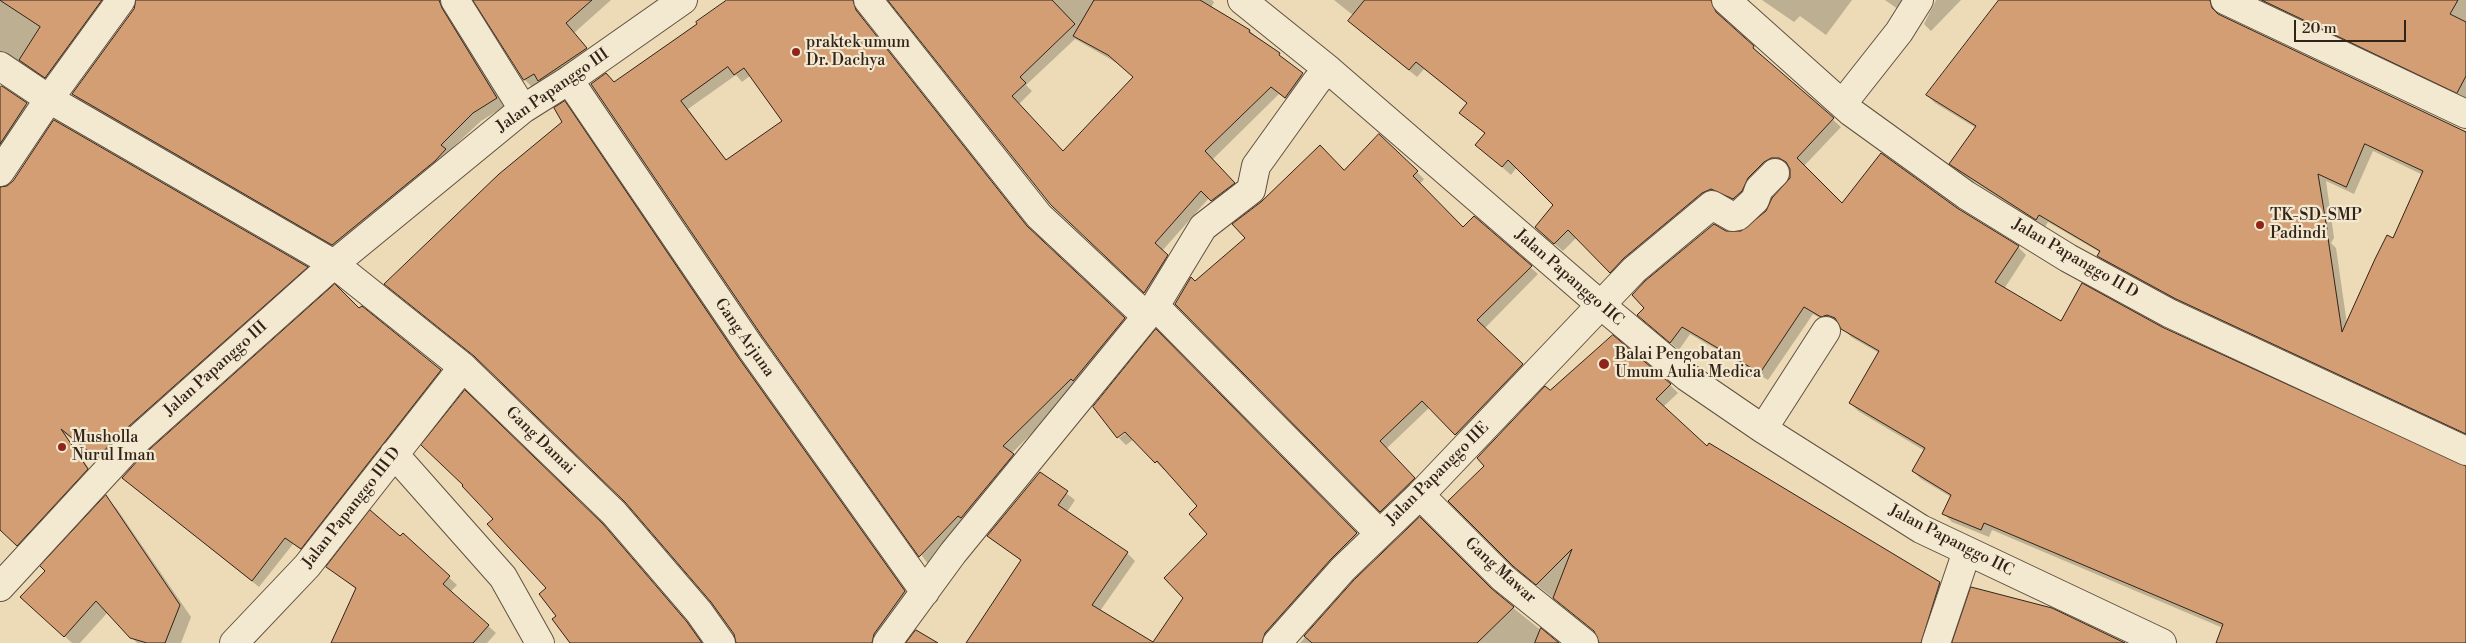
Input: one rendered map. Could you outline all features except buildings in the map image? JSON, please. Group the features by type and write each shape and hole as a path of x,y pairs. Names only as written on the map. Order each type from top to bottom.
{"street":[{"path":"0,172 49,99 121,0"},
{"path":"455,0 523,108"},
{"name":"Jalan Papanggo III","path":"0,587 129,447 334,264 523,108 569,80 683,0"},
{"path":"868,0 1039,216 1151,311 1379,533"},
{"name":"Jalan Papanggo IIC","path":"1242,0 1329,70 1687,377 1763,429 1921,529 2162,643"},
{"name":"Jalan Papanggo II D","path":"1726,0 1851,112 1966,195 2068,258 2169,313 2466,451"},
{"path":"1842,103 1899,32 1919,0"},
{"path":"2226,0 2466,114"},
{"path":"0,66 49,99 334,264"},
{"path":"887,643 1061,419 1151,311 1204,227 1250,190 1256,166 1317,81 1329,70"},
{"name":"Gang Arjuna","path":"569,80 740,332 925,592"},
{"name":"Jalan Papanggo IIE","path":"1277,643 1343,569 1420,495 1602,306 1634,270 1712,205 1733,217 1738,216 1755,200 1759,189 1776,173"},
{"name":"Gang Damai","path":"334,264 463,367 614,513 699,612 721,643"},
{"path":"1763,429 1826,331"},
{"name":"Jalan Papanggo III D","path":"234,643 307,566 463,367"},
{"path":"394,454 503,577 540,643"},
{"name":"Gang Mawar","path":"1420,495 1504,578 1584,643"},
{"path":"1936,643 1968,551"}],"place":[{"name":"praktek umum Dr. Dachya","path":"796,52"},
{"name":"TK-SD-SMP Padindi","path":"2260,225"},
{"name":"Balai Pengobatan Umum Aulia Medica","path":"1604,364"},
{"name":"Musholla Nurul Iman","path":"62,447"}]}
